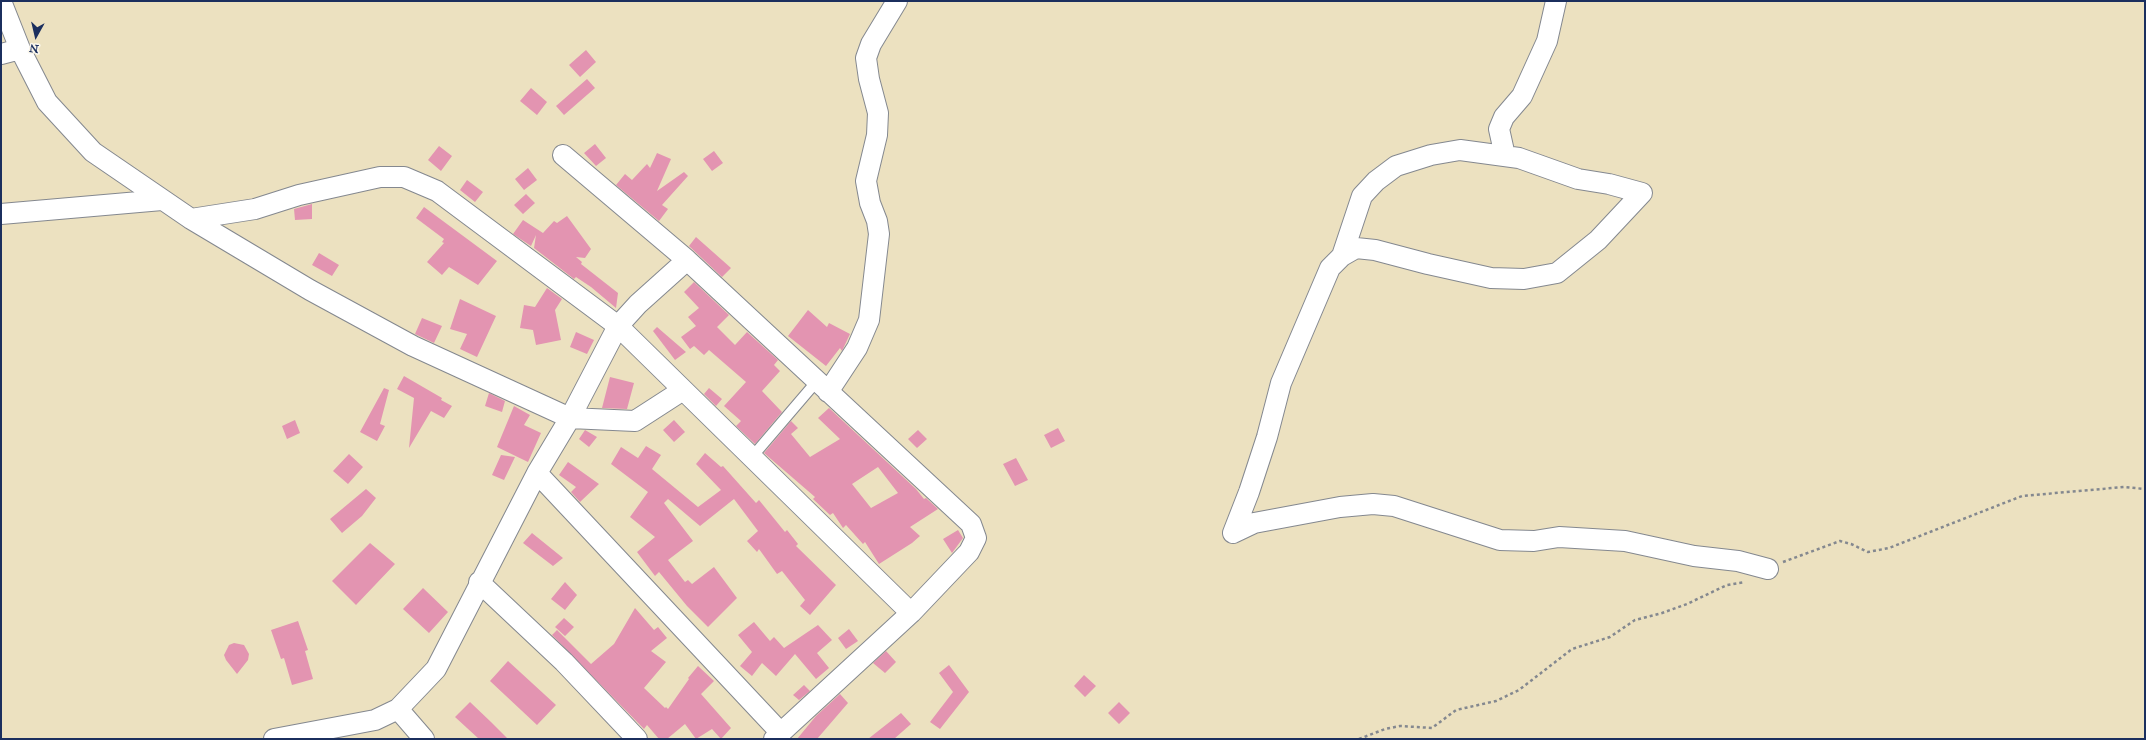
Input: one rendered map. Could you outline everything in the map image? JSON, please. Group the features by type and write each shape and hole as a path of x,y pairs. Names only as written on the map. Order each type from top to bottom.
{"street":[{"path":"823,387 857,348 869,320 879,234 866,181 877,135 878,113 869,79 866,58 871,44 897,1"},
{"path":"1505,156 1499,130 1504,117 1522,96 1547,41 1556,1"},
{"path":"2,5 20,49 47,102 93,152 191,219 310,290 413,346 570,418 635,421 683,390"},
{"path":"1,54 20,49"},
{"path":"1342,256 1362,196 1376,180 1396,166 1431,155 1460,150 1519,158 1578,179 1609,184 1642,194 1598,240 1557,273 1524,279 1491,278 1375,250 1356,248 1342,256 1330,268 1281,383 1265,444 1233,533 1254,523 1340,506 1387,505 1420,513 1442,523 1500,540 1534,541 1559,537 1625,541 1687,555 1738,561 1768,569"},
{"path":"537,473 777,736 911,613 969,552 976,538 971,524 687,260 563,155"},
{"path":"191,219 254,209 299,195 380,177 404,176 437,191 618,326 911,613"},
{"path":"1,214 162,200"},
{"path":"274,739 352,734 375,720 398,709 436,669 479,582 537,473 570,418 618,326 638,304 687,260"},
{"path":"479,582 564,662 637,739"},
{"path":"398,709 424,739"}],"lane":[{"path":"752,458 823,387"}],"path":[{"path":"1359,739 1384,729 1400,726 1432,728 1456,710 1496,701 1519,690 1572,649 1610,637 1635,620 1662,613 1687,604 1727,585 1749,582 1768,569 1799,555 1840,541 1851,544 1868,552 1890,548 2022,496 2124,487 2145,489"}],"building":[{"path":"586,50 596,62 580,77 569,65"},
{"path":"587,79 595,88 564,115 556,106"},
{"path":"531,88 547,102 537,115 520,101"},
{"path":"595,144 606,158 596,166 584,153"},
{"path":"439,146 452,156 441,171 428,160"},
{"path":"714,151 723,163 712,171 703,159"},
{"path":"657,153 671,159 657,191 684,172 688,176 662,205 668,209 659,221 616,185 625,174 632,180 647,164 650,168"},
{"path":"528,168 537,180 524,190 515,179"},
{"path":"467,180 483,192 475,202 460,190"},
{"path":"526,194 535,203 523,214 514,205"},
{"path":"312,204 312,219 295,220 294,209"},
{"path":"424,207 497,261 478,285 449,267 442,275 427,262 444,243 442,242 444,239 416,218"},
{"path":"567,216 591,249 585,258 576,257 582,262 581,264 618,293 616,308 591,287 576,277 574,279 534,248 536,235 531,246 513,234 523,220 543,233 554,221 557,223"},
{"path":"696,237 731,268 722,277 689,246"},
{"path":"319,253 339,265 332,276 312,265"},
{"path":"694,282 729,315 717,327 735,345 747,332 778,360 774,365 780,371 762,391 782,412 755,444 736,426 741,421 724,406 746,382 709,350 704,355 694,346 690,349 681,337 696,326 688,317 699,308 684,292"},
{"path":"547,288 562,299 555,310 561,340 536,345 533,330 520,328 524,305 535,307"},
{"path":"460,299 496,316 477,357 460,349 467,334 450,329"},
{"path":"808,310 827,327 829,323 850,334 842,351 840,348 826,366 788,336"},
{"path":"422,318 442,326 434,343 415,334"},
{"path":"657,327 686,352 675,360 653,331"},
{"path":"576,332 594,340 587,354 570,347"},
{"path":"404,376 442,398 441,400 452,406 444,418 431,411 409,448 414,398 397,389"},
{"path":"610,377 634,383 627,409 602,408"},
{"path":"384,388 389,390 380,424 385,426 377,441 360,432"},
{"path":"709,388 722,399 716,406 704,394"},
{"path":"489,393 505,401 502,412 485,406"},
{"path":"514,406 530,415 524,425 541,433 528,462 497,447"},
{"path":"829,408 916,489 924,499 926,498 938,509 910,527 920,536 912,543 879,564 865,542 863,544 846,525 843,528 833,513 830,515 813,499 815,497 764,453 791,421 798,428 791,434 810,457 840,439 818,418","holes":["878,467 898,493 871,508 852,484"]},
{"path":"295,420 300,433 287,439 282,426"},
{"path":"674,420 685,432 674,442 663,430"},
{"path":"1058,428 1065,441 1051,448 1044,435"},
{"path":"585,430 597,437 589,447 579,439"},
{"path":"918,430 927,439 917,448 908,439"},
{"path":"646,446 661,455 652,469 698,507 721,490 696,464 705,453 721,467 723,466 756,503 759,500 785,532 787,530 798,544 796,546 836,585 810,615 800,606 805,600 782,571 777,574 759,549 757,552 747,541 758,531 734,499 700,526 668,499 664,503 693,541 668,560 685,582 688,580 692,584 714,567 737,598 708,627 687,606 659,572 655,576 637,552 655,537 630,517 648,492 611,464 621,447 638,458"},
{"path":"349,454 363,467 348,484 333,471"},
{"path":"501,455 515,457 504,480 492,475"},
{"path":"1016,458 1028,480 1015,486 1003,464"},
{"path":"568,462 599,484 580,502 571,492 576,487 559,475"},
{"path":"366,489 376,498 362,516 342,533 330,519"},
{"path":"958,530 963,538 952,553 943,539"},
{"path":"532,533 563,558 553,566 523,543"},
{"path":"370,543 395,564 356,605 332,581"},
{"path":"565,582 577,595 565,610 551,599"},
{"path":"423,588 448,612 429,633 403,609"},
{"path":"635,608 654,630 658,627 667,638 651,651 666,662 644,688 665,708 666,707 668,709 689,679 688,678 698,666 714,681 701,694 731,728 721,739 712,729 696,739 685,724 667,739 659,739 647,725 644,729 552,635 557,630 591,664 614,644"},
{"path":"564,618 574,627 565,636 555,627"},
{"path":"298,621 308,650 305,651 313,679 292,685 284,658 281,659 271,630"},
{"path":"754,622 770,641 774,637 784,648 818,625 832,640 817,653 829,668 816,679 795,654 776,676 762,663 752,676 740,666 752,652 738,635"},
{"path":"849,629 858,641 846,649 838,638"},
{"path":"234,643 244,645 249,654 248,660 237,674 224,655 229,645"},
{"path":"886,651 896,662 885,673 873,663"},
{"path":"508,661 556,705 537,725 490,681"},
{"path":"949,665 969,692 940,729 930,722 953,692 939,673"},
{"path":"1084,675 1096,686 1085,697 1074,686"},
{"path":"804,685 810,691 799,700 793,695"},
{"path":"840,694 848,703 817,739 797,739 816,716"},
{"path":"470,702 508,739 479,739 455,717"},
{"path":"1119,702 1130,713 1119,724 1108,713"},
{"path":"901,713 911,724 894,739 868,739"}]}
